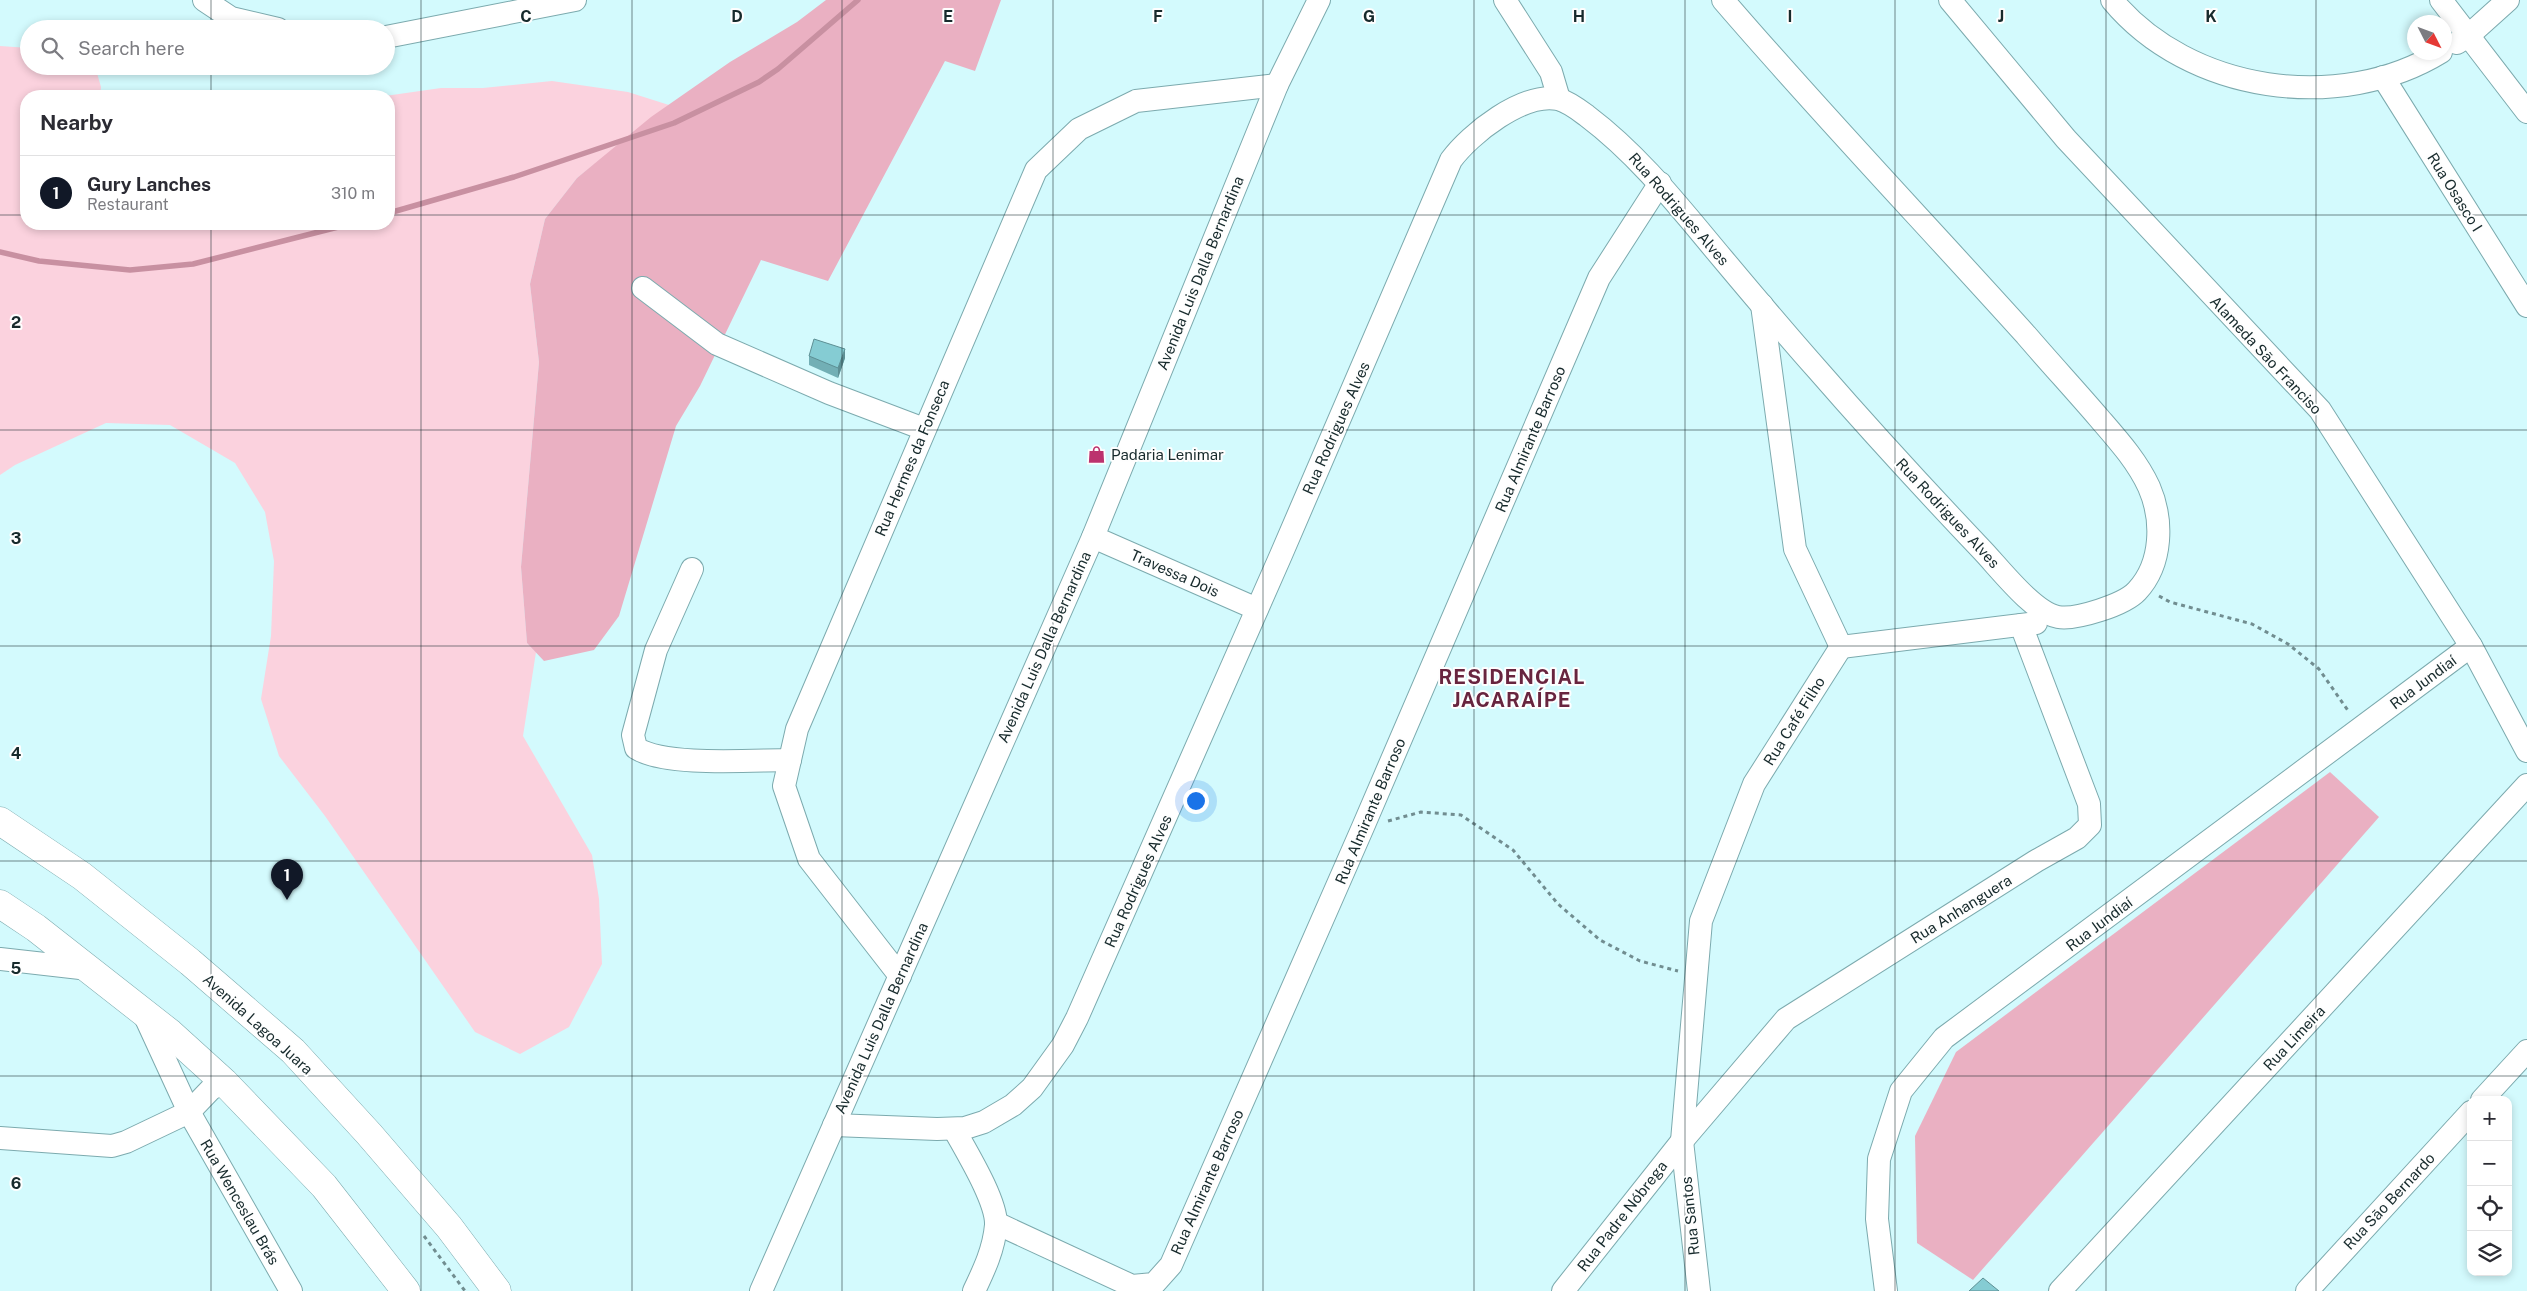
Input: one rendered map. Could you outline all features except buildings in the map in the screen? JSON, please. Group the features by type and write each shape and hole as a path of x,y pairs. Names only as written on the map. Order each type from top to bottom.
{"main road":[{"name":"Avenida Lagoa Juara","path":"0,821 82,876 190,962 293,1051 369,1134 449,1227 497,1291"},
{"path":"0,904 89,969 143,1012 224,1082 324,1186 406,1291"}],"street":[{"path":"204,0 231,18 240,20"},
{"path":"395,34 575,0"},
{"name":"Avenida Luis Dalla Bernardina","path":"761,1291 1093,537 1277,85 1319,0"},
{"path":"1505,0 1551,72 1559,99"},
{"path":"1723,0 1772,58 2067,381 2138,467 2149,487 2160,524 2153,562 2141,586 2128,599 2112,606 2064,619 1841,647 1796,549 1762,305"},
{"name":"Alameda São Franciso","path":"1950,0 2066,139 2320,410 2471,646 2527,751"},
{"path":"2112,0 2145,31 2180,54 2218,72 2258,83 2300,88 2342,86 2383,78 2428,60"},
{"path":"2441,0 2527,112"},
{"path":"2452,45 2468,36 2508,0"},
{"name":"Rua Osasco I","path":"2383,78 2527,306"},
{"name":"Rua Hermes da Fonseca","path":"900,976 809,859 784,786 797,729 1036,170 1080,129 1136,100 1277,85"},
{"name":"Rua Rodrigues Alves","path":"834,1124 877,1128 954,1129 984,1122 1013,1105 1032,1088 1063,1045 1077,1018 1257,609 1451,160 1469,140 1496,119 1527,103 1541,99 1559,99 1575,107 1605,129 1660,183 1762,305 1907,470 2046,614 2064,619"},
{"name":"Rua Almirante Barroso","path":"996,1223 1132,1286 1154,1284 1171,1265 1363,827 1599,278 1660,183"},
{"path":"643,288 717,344 829,393 924,429"},
{"name":"Travessa Dois","path":"1093,537 1257,609"},
{"path":"692,569 656,650 633,735 636,748 644,754 678,759 790,760"},
{"name":"Rua Anhanguera","path":"1682,1141 1786,1019 2036,861 2077,838 2090,825 2089,804 2021,625"},
{"name":"Rua Jundiaí","path":"1886,1291 1877,1219 1879,1159 1901,1091 1944,1038 2471,646"},
{"name":"Rua Café Filho","path":"1682,1141 1701,920 1754,784 1841,647"},
{"name":"Rua Limeira","path":"2060,1291 2527,785"},
{"path":"0,959 89,969"},
{"name":"Rua Wenceslau Brás","path":"143,1012 190,1112 291,1291"},
{"path":"2486,1096 2527,1051"},
{"path":"0,1138 112,1146 126,1142 190,1112 211,1090 224,1082"},
{"name":"Rua São Bernardo","path":"2307,1291 2467,1116"},
{"path":"954,1129 988,1195 996,1223 990,1256 974,1291"},
{"name":"Rua Padre Nóbrega","path":"1563,1291 1682,1141"},
{"name":"Rua Santos","path":"1682,1141 1699,1291"}],"path":[{"path":"2141,586 2170,602 2252,624 2288,644 2319,670 2361,729"},
{"path":"1363,827 1420,812 1461,815 1513,850 1558,904 1600,940 1640,961 1696,976"},
{"path":"421,1233 465,1291"}],"shaded area":[{"path":"826,0 1001,0 975,71 945,61 828,281 761,260 700,386 676,426 619,616 594,650 544,661 527,643 521,567 539,362 530,284 545,219 577,178 651,117 730,62 797,22"},
{"path":"0,46 20,47 20,75 98,75 101,87 101,90 20,90 20,230 395,230 395,95 441,88 483,88 552,81 628,92 669,105 577,178 545,219 530,284 539,362 521,567 527,643 536,652 523,736 592,855 599,899 602,964 569,1027 520,1054 475,1032 325,816 279,756 261,699 271,636 274,561 265,512 235,463 170,425 106,423 15,465 0,475"},
{"path":"2330,772 2379,817 1973,1280 1917,1243 1915,1136 1956,1052"}],"waterway":[{"path":"395,211 514,177 674,123 759,82 778,69 858,0"},
{"path":"0,252 39,261 130,270 193,264 326,230"}],"place":[{"name":"Padaria Lenimar","path":"1097,454"},
{"name":"Gury Lanches","path":"287,900"}],"district":[{"name":"RESIDENCIAL JACARAÍPE","path":"1512,688"}]}
